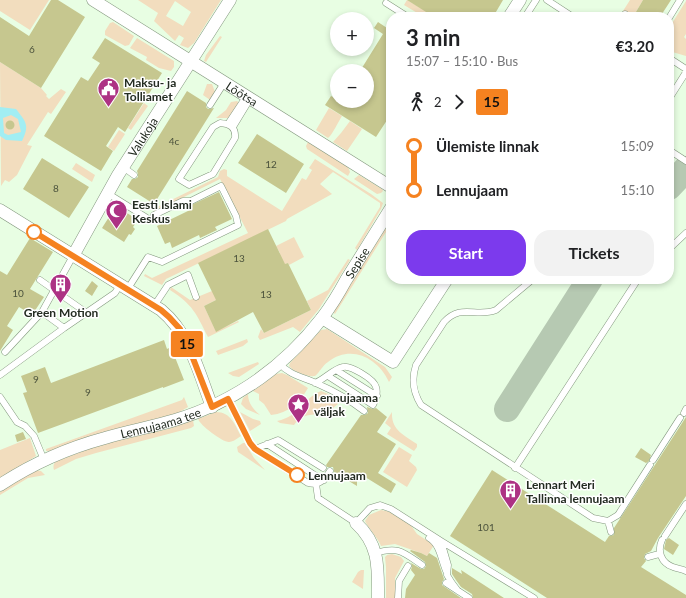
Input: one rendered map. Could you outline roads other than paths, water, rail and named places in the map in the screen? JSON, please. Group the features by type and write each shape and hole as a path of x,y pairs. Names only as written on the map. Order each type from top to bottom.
{"street":[{"name":"Lõõtsa","path":"92,0 386,184"},
{"name":"Valukoja","path":"73,256 122,167 230,0"},
{"path":"512,12 520,0"},
{"path":"0,210 154,306 169,317 180,329 187,343 212,407"},
{"name":"Sepise","path":"322,318 386,216"},
{"path":"322,318 393,362 444,284"},
{"name":"Lennujaama tee","path":"0,485 13,476 44,460 72,448 103,438 164,424 212,407 228,399 270,372 300,343 322,318"},
{"path":"356,523 369,538 375,553 378,565 378,598"}],"lane":[{"path":"528,12 536,0"},
{"path":"547,0 566,12"},
{"path":"673,12 680,0"},
{"path":"386,3 400,12"},
{"path":"674,62 686,71 674,91"},
{"path":"210,105 224,83"},
{"path":"231,126 248,98"},
{"path":"220,123 231,126 235,132 235,138 213,174 189,185 179,179 212,127 220,123"},
{"path":"674,153 686,161"},
{"path":"122,167 134,175"},
{"path":"1,372 123,287 148,257 162,262 238,225 236,216 221,186 190,201 184,201 154,215"},
{"path":"107,193 147,218"},
{"path":"674,244 686,233"},
{"path":"5,352 42,312 73,256"},
{"path":"154,306 168,285 188,275 196,297"},
{"path":"40,280 84,310"},
{"path":"527,284 496,310 483,313 467,311 458,312 449,316 416,365 413,373 412,381 414,391 421,406 593,518 608,521 618,515 683,413"},
{"path":"515,468 635,284"},
{"path":"42,312 64,328"},
{"path":"279,363 282,367 300,378 315,382 364,411"},
{"path":"315,382 328,376 343,366 351,367 374,381 377,388 377,396 373,405 328,376"},
{"path":"336,370 377,396"},
{"path":"0,397 17,422 25,426 34,436 44,460"},
{"path":"228,399 250,443 255,449 308,482 316,484 324,480 330,471"},
{"path":"255,449 278,440 324,468"},
{"path":"267,444 324,480"},
{"path":"316,484 318,498 356,523 370,508 380,505 391,509 534,598"},
{"path":"686,504 660,546 660,554 669,566 686,571"},
{"path":"608,521 611,532"},
{"path":"414,524 437,545 443,566 458,591"},
{"path":"441,541 448,564 447,574"},
{"path":"375,553 385,550 396,550 422,564"},
{"path":"648,557 660,554"},
{"path":"398,598 399,581 408,566"},
{"path":"446,583 469,598"}],"water":[{"path":"0,107 16,109 26,124 26,131 22,141 6,140 0,136","holes":["11,115 18,119 21,132 8,135 4,133 3,118"]}],"place":[{"name":"Maksu- ja Tolliamet","path":"109,108"},
{"name":"Eesti Islami Keskus","path":"117,230"},
{"name":"Green Motion","path":"61,304"},
{"name":"Lennujaama väljak","path":"298,424"},
{"name":"Lennujaam","path":"297,475"},
{"name":"Lennart Meri Tallinna lennujaam","path":"511,510"}]}
